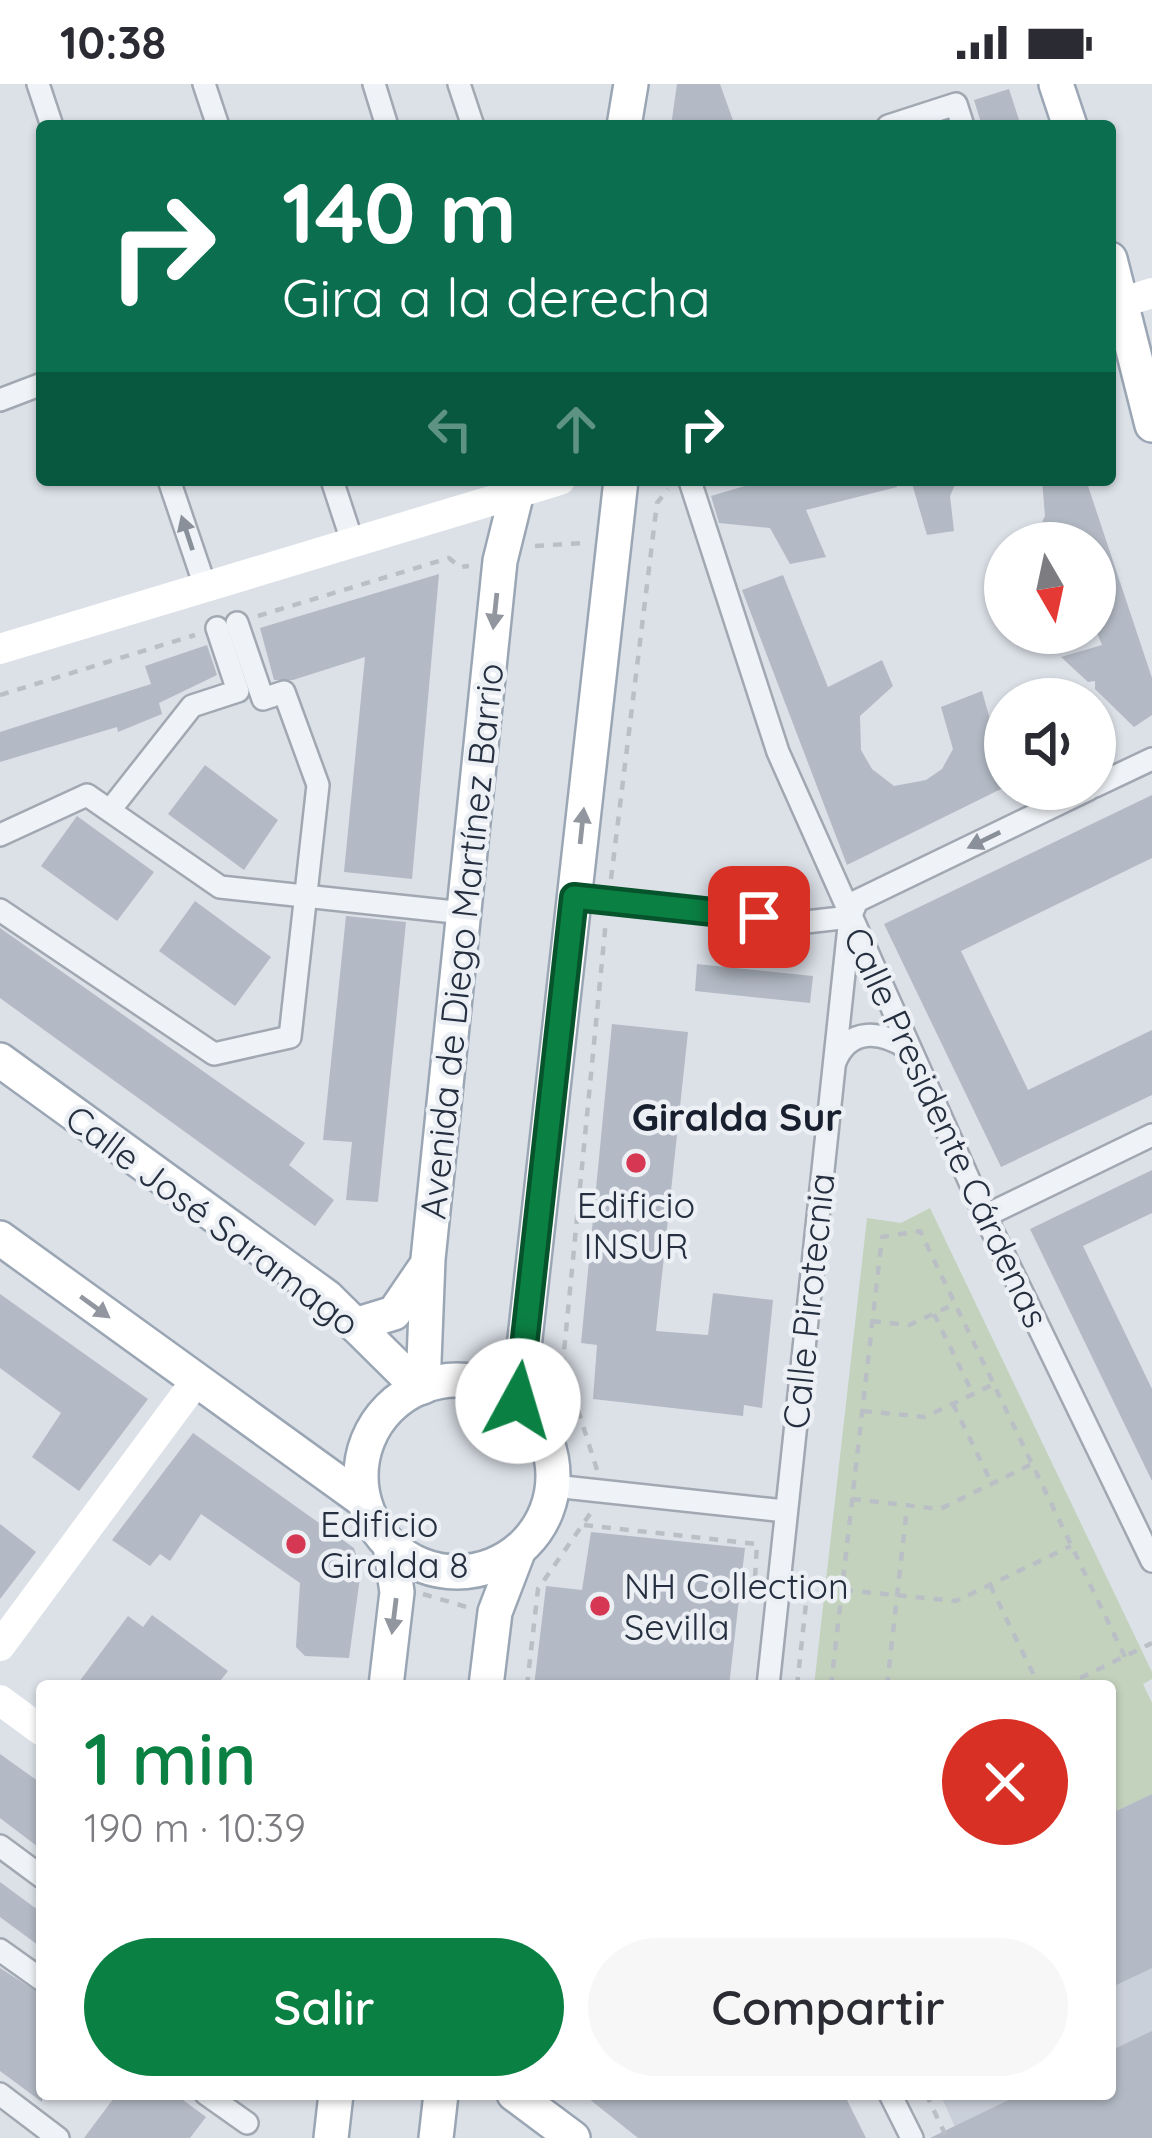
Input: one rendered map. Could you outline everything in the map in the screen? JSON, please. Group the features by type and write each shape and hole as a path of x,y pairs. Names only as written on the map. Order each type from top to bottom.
{"main road":[{"path":"625,120 631,84"},
{"path":"1056,84 1068,120"},
{"path":"1128,300 1152,425"},
{"name":"Avenida de Diego Martínez Barrio","path":"421,1387 428,1264 500,561 513,486"},
{"path":"518,1401 620,486"},
{"name":"Calle José Saramago","path":"0,1060 327,1297 421,1387"},
{"path":"0,1238 364,1501 390,1545 397,1592 387,1680"},
{"path":"355,1325 394,1312 428,1264"},
{"path":"364,1501 367,1443 387,1410 421,1387 471,1381 518,1401 547,1439 554,1486 536,1533 518,1552 482,1569 442,1572 390,1545"},
{"path":"487,1680 495,1612 518,1552"},
{"path":"331,2138 335,2100"},
{"path":"436,2138 440,2100"},
{"path":"522,2100 573,2138"}],"street":[{"path":"38,84 50,120"},
{"path":"204,84 216,120"},
{"path":"374,84 382,120"},
{"path":"459,84 471,120"},
{"path":"907,120 956,104 961,120"},
{"path":"0,400 36,386"},
{"path":"172,486 205,586"},
{"path":"334,486 352,544"},
{"path":"0,649 352,544 510,486"},
{"name":"Calle Presidente Cárdenas","path":"690,486 778,752 985,1216 1152,1561"},
{"path":"0,910 214,1054 290,1037 318,785 284,692 263,699 227,625 238,691 192,706 110,810"},
{"path":"1116,776 1152,759"},
{"path":"0,835 87,795 220,886 464,914"},
{"path":"574,897 806,922 850,917 857,901 1046,810"},
{"name":"Calle Pirotecnia","path":"769,1680 850,917"},
{"path":"833,1068 840,1050 868,1033 886,1034 910,1049"},
{"path":"985,1216 1152,1135"},
{"path":"0,1646 196,1381"},
{"path":"554,1486 785,1511"},
{"path":"1130,1517 1152,1507"},
{"path":"0,1700 36,1727"},
{"path":"0,1846 36,1873"},
{"path":"0,1950 36,1975"},
{"path":"0,2094 58,2138"},
{"path":"215,2100 247,2122"},
{"path":"893,2100 912,2138"}],"path":[{"path":"610,885 657,503 666,490 678,486"},
{"path":"525,555 537,544 595,543"},
{"path":"597,1465 563,1362 606,923"},
{"path":"832,1680 882,1237 920,1231 1125,1657"},
{"path":"872,1321 909,1325 955,1304"},
{"path":"934,1314 973,1394"},
{"path":"862,1411 925,1417 994,1384"},
{"path":"953,1404 992,1484"},
{"path":"852,1499 940,1510 1032,1464"},
{"path":"888,1680 908,1506"},
{"path":"528,1680 538,1589 592,1513"},
{"path":"584,1525 757,1544 753,1578 760,1579"},
{"path":"842,1589 956,1601 1071,1546"},
{"path":"793,1583 808,1585 798,1680"},
{"path":"990,1585 1036,1680"},
{"path":"1077,1680 1152,1643"},
{"path":"929,2100 947,2138"}],"shaded area":[{"path":"1152,1794 1152,2138 960,2138 943,2100 1116,2100 1116,1811"}],"green space":[{"path":"930,1208 1152,1672 1152,1679 1143,1684 1152,1703 1152,1794 1116,1811 1116,1680 815,1680 867,1218 901,1223"}],"building":[{"path":"677,84 720,84 733,120 672,120"},
{"path":"1009,89 1019,120 980,120 974,100"},
{"path":"745,486 897,487 806,510 826,557 790,564 770,528 719,523 711,496"},
{"path":"913,486 954,486 950,496 954,531 927,535"},
{"path":"1042,486 1088,486 1100,522 1042,522"},
{"path":"1116,570 1152,678 1152,715 1134,727 1116,709 1116,678 1084,678 1061,657 1116,654"},
{"path":"439,574 412,879 344,872 365,657 293,680 274,680 260,628"},
{"path":"783,575 828,687 882,660 893,686 860,716 861,750 872,769 894,786 926,780 942,769 953,749 941,707 982,691 984,797 847,865 742,590"},
{"path":"207,645 217,675 159,703 162,714 118,732 117,727 0,762 0,732 151,684 145,666"},
{"path":"205,765 278,820 244,870 168,814"},
{"path":"1152,795 1152,858 961,951 1028,1090 1152,1030 1152,1095 1001,1167 884,924"},
{"path":"77,816 154,872 117,921 41,866"},
{"path":"195,901 271,957 235,1006 159,951"},
{"path":"346,916 406,922 378,1202 346,1200 352,1142 323,1140"},
{"path":"0,928 305,1143 289,1165 334,1200 315,1226 0,998"},
{"path":"697,964 813,976 810,1003 695,991"},
{"name":"Edificio INSUR","path":"612,1024 688,1032 656,1331 708,1335 713,1293 773,1300 762,1408 744,1405 743,1416 593,1399 597,1345 581,1343"},
{"path":"1152,1170 1152,1213 1083,1246 1152,1389 1152,1481 1030,1229"},
{"path":"0,1294 148,1399 79,1491 32,1457 61,1413 0,1368"},
{"name":"Edificio Giralda 8","path":"193,1433 354,1548 361,1570 349,1658 305,1656 296,1647 300,1583 201,1514 170,1561 160,1554 150,1566 112,1540"},
{"path":"0,1524 36,1552 0,1599"},
{"path":"591,1532 745,1548 730,1680 535,1680 546,1586 582,1590"},
{"path":"152,1615 228,1671 221,1680 80,1680 128,1616 143,1627"},
{"path":"0,1754 36,1780 36,1845 0,1818"},
{"path":"1152,1794 1152,1968 1116,1985 1116,1811"},
{"path":"0,1882 36,1909 36,1944 0,1917"},
{"path":"0,1968 36,1991 36,2098 0,2071"},
{"path":"1152,2031 1152,2138 930,2138 1009,2100 1116,2100 1116,2048"},
{"path":"112,2100 183,2100 206,2117 190,2138 84,2138"},
{"path":"590,2100 847,2100 866,2138 638,2138"}],"place":[{"name":"Edificio INSUR","path":"636,1163"},
{"name":"Edificio Giralda 8","path":"296,1544"},
{"name":"NH Collection Sevilla","path":"600,1606"}],"district":[{"name":"Giralda Sur","path":"737,1116"}],"route":[{"path":"518,1401 574,897 759,917"}]}
